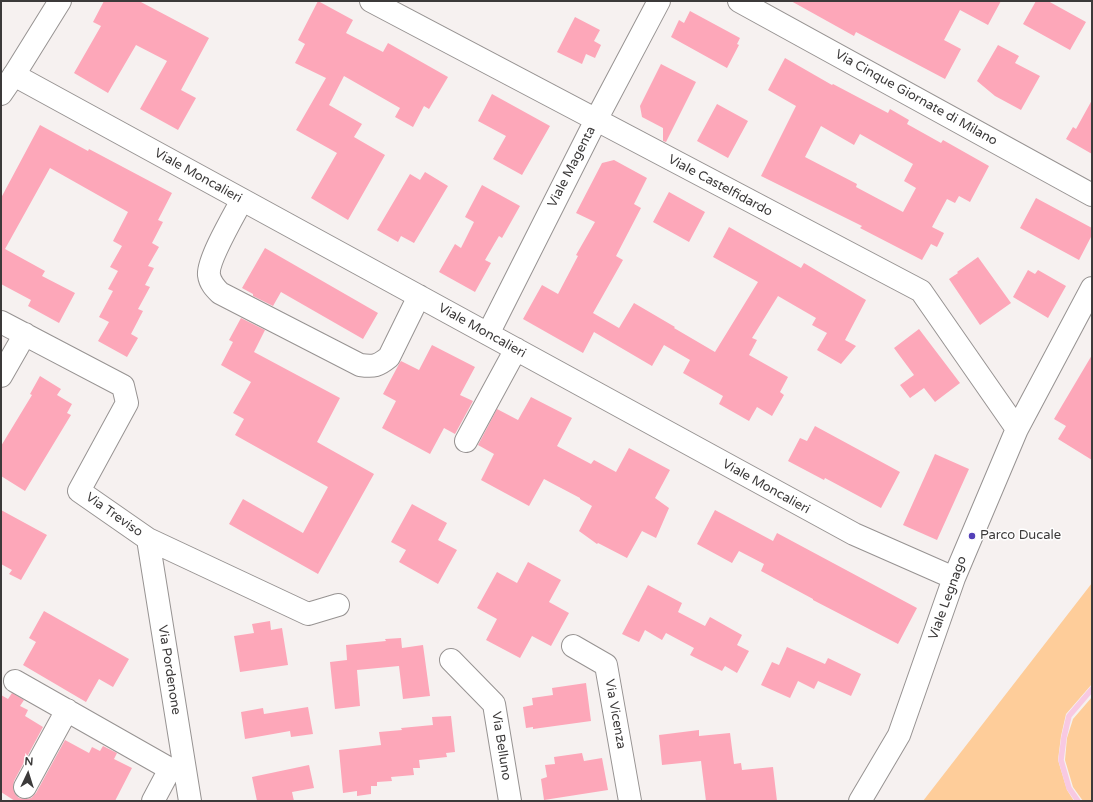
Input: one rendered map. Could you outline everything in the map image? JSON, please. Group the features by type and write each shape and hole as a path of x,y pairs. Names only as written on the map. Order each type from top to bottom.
{"street":[{"path":"1,94 60,1"},
{"name":"Viale Castelfidardo","path":"371,1 921,291 1017,428"},
{"name":"Viale Magenta","path":"488,334 596,120 659,1"},
{"name":"Via Cinque Giornate di Milano","path":"739,1 1092,195"},
{"name":"Viale Moncalieri","path":"14,75 854,534 954,578"},
{"path":"242,200 211,262 208,275 212,285 220,293 360,365 371,367 380,364 389,357 419,296"},
{"name":"Viale Legnago","path":"860,801 899,735 954,578 1017,428 1092,288"},
{"name":"Via Treviso","path":"1,322 123,386 127,403 79,491 148,539 308,614 338,605"},
{"path":"1,376 24,334"},
{"path":"466,441 516,349"},
{"name":"Via Pordenone","path":"148,539 177,770 190,801"},
{"name":"Via Vicenza","path":"573,646 606,665 630,801"},
{"name":"Via Belluno","path":"451,660 494,704 510,801"},
{"path":"15,681 177,770 153,801"},
{"path":"25,787 67,710"}],"shaded area":[{"path":"1092,583 1092,684 1066,714 1058,760 1067,790 1074,801 923,801"},
{"path":"1092,697 1092,801 1083,801 1073,787 1065,760 1067,738 1073,719"}],"building":[{"path":"104,1 139,1 209,38 181,90 196,98 178,130 140,109 167,61 136,45 108,93 74,73 101,26 93,22"},
{"path":"318,1 353,20 346,33 383,52 388,43 448,77 429,109 424,106 413,127 395,117 400,108 344,76 329,105 362,124 354,137 385,155 348,220 311,198 337,153 296,130 326,78 295,63 305,44 298,40"},
{"path":"791,1 1001,1 988,25 960,10 944,40 961,49 945,79 856,32 854,36"},
{"path":"1036,1 1048,1 1086,22 1070,50 1023,24"},
{"path":"690,11 740,38 737,44 739,45 727,68 671,37 679,20 684,23"},
{"path":"575,17 600,30 594,41 601,45 595,58 586,54 582,64 557,52"},
{"path":"998,45 1019,56 1015,63 1040,76 1021,110 995,96 977,81"},
{"path":"785,58 832,85 833,84 888,113 890,109 909,120 907,124 941,143 943,140 989,166 970,202 959,196 955,203 947,199 932,227 944,233 937,247 931,244 922,260 860,228 862,226 761,176 796,106 768,90","holes":["821,126 854,145 860,134 913,164 904,181 916,188 903,212 856,187 857,184 805,157"]},
{"path":"661,64 696,82 666,142 663,141 663,128 642,117 640,106"},
{"path":"492,94 550,126 522,175 493,159 506,136 478,121"},
{"path":"1092,100 1092,154 1066,139 1073,127 1076,129"},
{"path":"717,104 748,121 728,158 697,141"},
{"path":"40,125 172,193 158,220 163,222 152,243 159,247 148,266 154,268 145,285 150,287 138,309 143,311 131,334 138,338 127,357 98,341 109,322 99,317 113,291 108,289 118,271 110,267 122,246 113,241 128,212 50,168 5,249 45,271 42,276 75,293 59,323 28,306 31,300 1,284 1,198"},
{"path":"614,160 647,178 634,204 641,208 616,256 623,260 593,313 619,328 634,303 715,352 758,282 713,257 729,227 801,268 804,263 866,300 845,340 856,346 841,364 817,350 827,333 812,325 816,318 778,296 752,338 757,340 749,355 788,377 780,392 784,395 772,416 757,407 749,421 719,404 723,396 683,373 690,360 664,345 652,366 594,332 583,353 523,319 542,285 558,294 578,256 576,255 595,222 576,213 602,163"},
{"path":"425,172 448,186 414,243 401,236 398,242 377,230 410,174 420,180"},
{"path":"482,185 520,206 502,238 499,236 485,260 491,263 475,292 439,272 455,244 461,248 474,222 465,217"},
{"path":"669,192 705,212 689,242 653,222"},
{"path":"1036,198 1092,228 1092,235 1079,260 1020,228"},
{"path":"265,248 378,313 363,339 281,292 273,306 253,296 253,294 242,288"},
{"path":"978,257 1011,303 980,325 949,279"},
{"path":"1028,270 1035,274 1038,270 1066,286 1048,318 1013,297"},
{"path":"241,318 265,330 254,352 340,398 317,442 374,474 318,574 229,524 243,499 303,533 328,487 235,435 244,419 233,413 251,382 221,365 233,342 229,340"},
{"path":"919,329 960,383 935,402 924,388 910,398 900,385 914,375 894,348"},
{"path":"432,345 475,367 460,395 473,401 455,434 444,428 430,454 382,428 396,401 383,394 399,364 401,361 419,370"},
{"path":"1092,355 1092,460 1058,439 1066,426 1054,419"},
{"path":"40,376 61,389 57,395 72,404 67,413 71,415 25,491 1,476 1,446 32,395 30,394"},
{"path":"531,397 572,418 557,446 591,464 594,460 616,472 629,448 670,470 655,498 669,508 656,538 642,531 627,558 598,543 597,544 579,531 592,506 580,498 544,479 529,506 481,480 494,454 478,445 497,409 518,420"},
{"path":"815,426 900,472 881,508 825,478 824,480 788,461 800,438 807,441"},
{"path":"935,454 969,469 937,540 903,525"},
{"path":"412,504 447,523 438,540 457,550 438,584 399,562 406,550 391,542"},
{"path":"1,510 47,535 21,580 9,574 12,570 1,564"},
{"path":"715,510 773,541 777,533 917,608 898,644 761,571 764,564 739,551 732,563 697,544"},
{"path":"528,562 561,580 549,602 569,613 551,646 532,636 520,658 486,640 497,619 477,608 497,572 517,583"},
{"path":"648,585 682,603 678,612 705,626 710,617 742,635 737,645 749,651 737,673 725,666 722,671 690,655 694,648 666,633 662,640 645,630 639,642 622,634"},
{"path":"44,611 129,659 113,687 99,679 86,702 23,665 36,642 29,638"},
{"path":"270,621 271,630 282,628 288,665 240,672 234,636 254,633 252,624"},
{"path":"401,638 402,648 423,645 430,696 403,699 399,666 357,670 360,706 335,709 330,662 347,660 346,645"},
{"path":"787,647 825,664 828,658 861,674 851,696 818,681 814,689 798,681 790,698 761,685 772,662 779,665"},
{"path":"586,683 591,721 533,729 533,727 526,728 523,707 533,705 532,698 553,695 552,688"},
{"path":"12,693 24,700 20,706 28,710 25,716 43,727 14,781 13,788 15,794 19,798 26,799 31,798 36,793 65,740 89,753 92,747 100,751 103,746 117,753 114,759 132,768 115,801 15,801 1,792 1,695 8,699"},
{"path":"308,707 313,734 291,737 290,731 245,739 241,712 263,708 264,714"},
{"path":"451,716 455,752 446,753 447,757 419,760 420,768 413,768 414,775 391,777 392,781 377,782 377,786 371,786 371,794 357,796 357,791 343,793 339,750 381,745 379,732 433,725 432,717"},
{"path":"699,730 699,736 730,733 734,764 741,763 742,770 773,767 777,801 706,801 701,761 662,765 659,735"},
{"path":"582,753 584,761 602,758 608,790 544,800 541,779 547,777 545,765 555,764 554,757"},
{"path":"309,765 314,788 292,792 294,801 257,801 252,777"}],"waterway":[{"path":"1078,801 1069,788 1061,760 1069,716 1092,689"}],"place":[{"name":"Parco Ducale","path":"972,536"}]}
